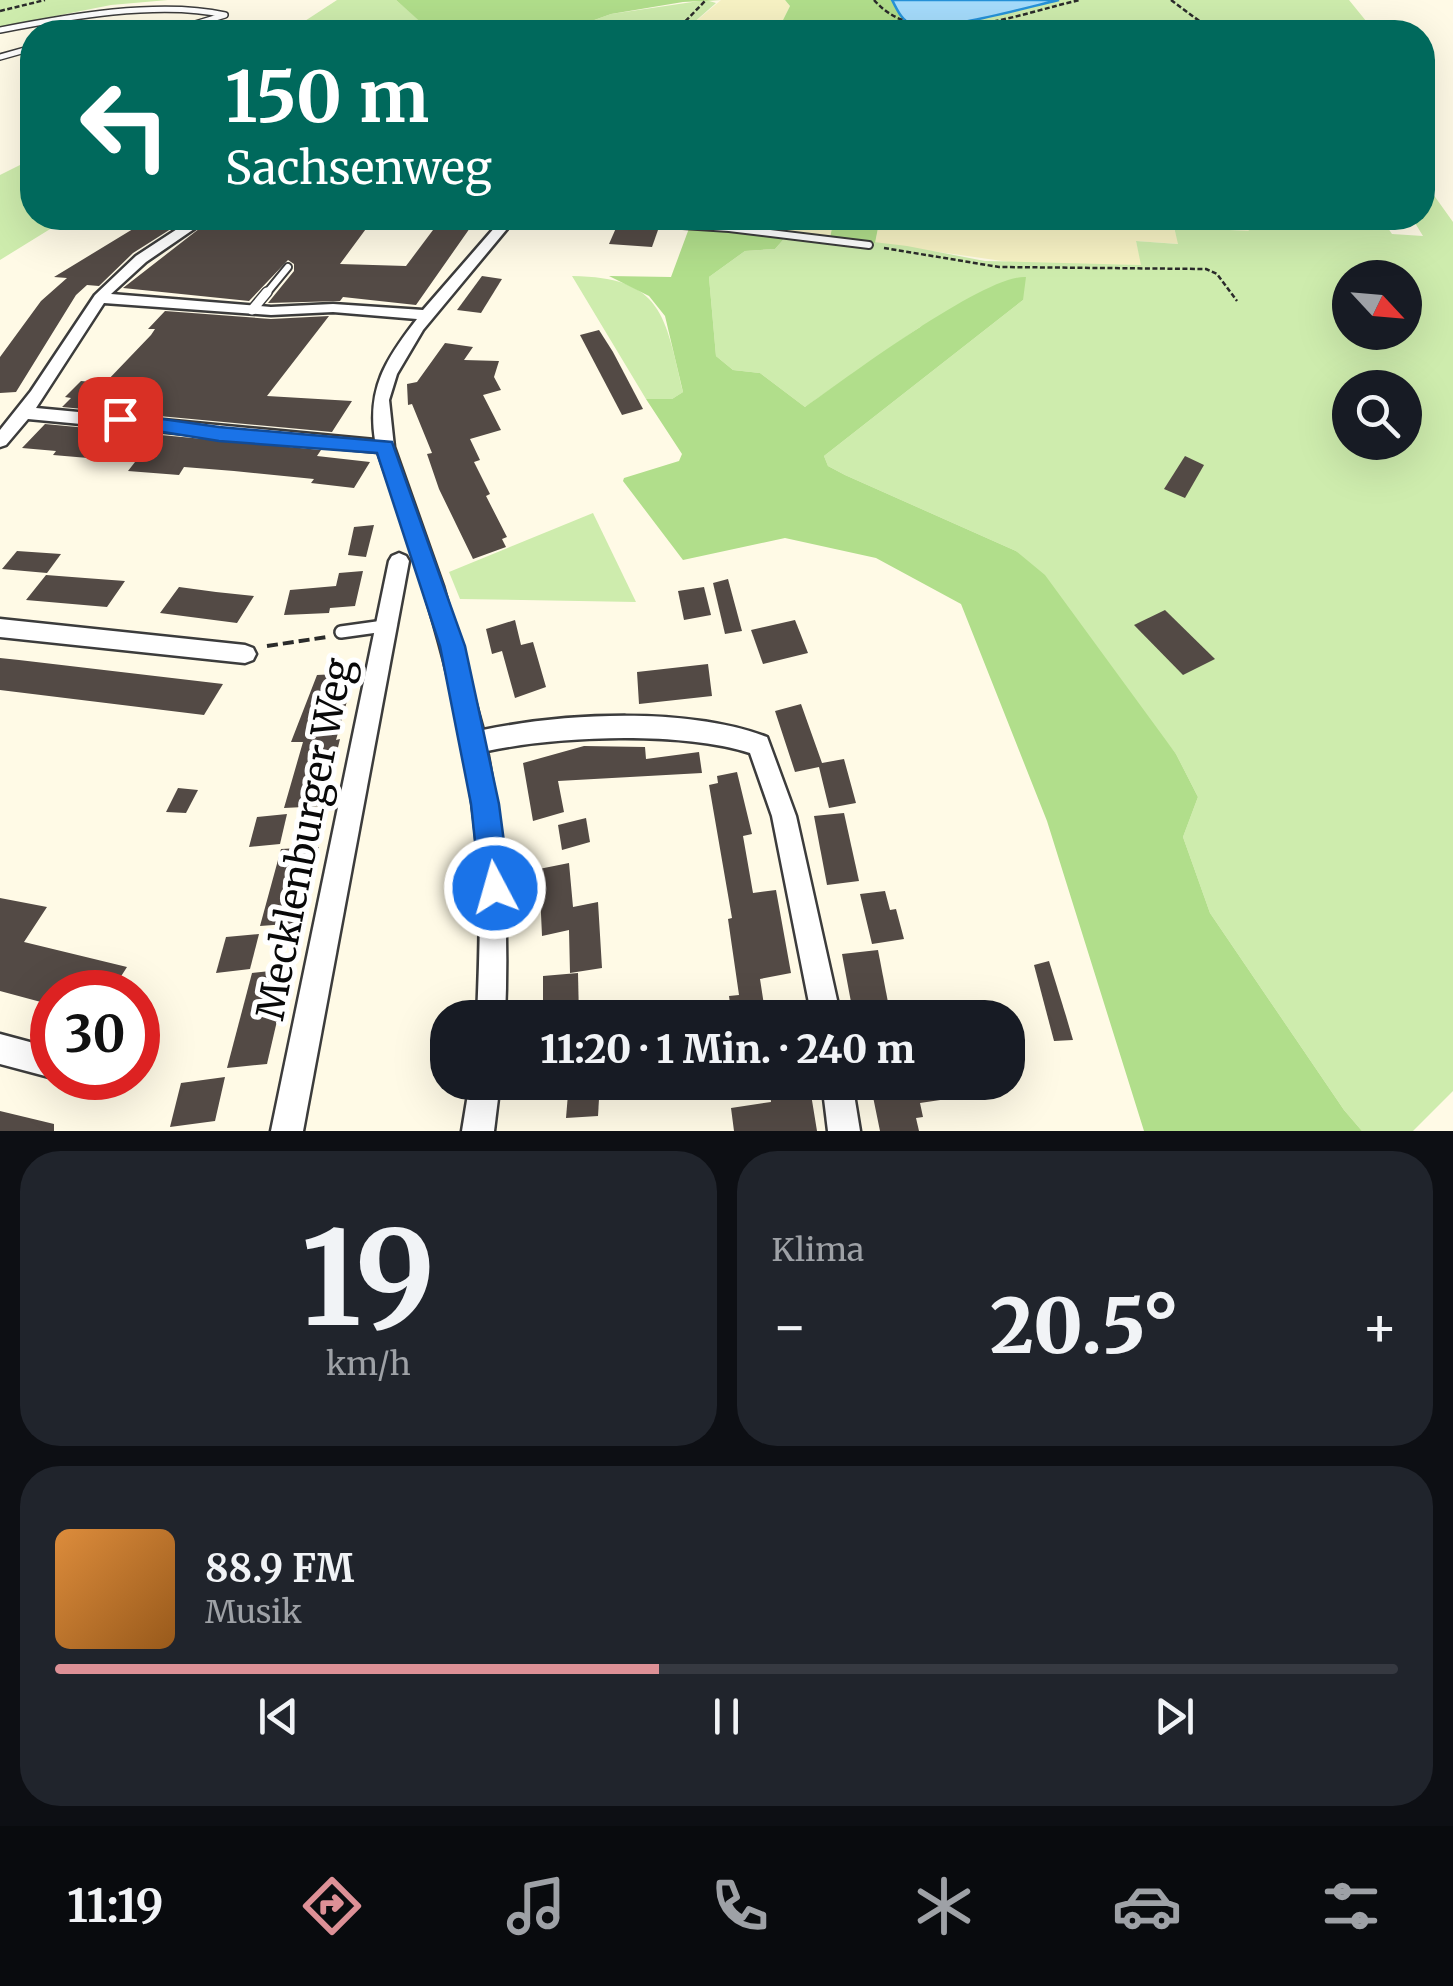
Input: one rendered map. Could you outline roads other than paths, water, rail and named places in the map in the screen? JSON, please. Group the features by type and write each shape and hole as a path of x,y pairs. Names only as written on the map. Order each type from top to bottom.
{"street":[{"path":"0,441 27,413 100,298 155,248 184,230"},
{"path":"492,1000 497,919 474,743 453,646 385,447 382,392 390,369 428,315 500,230"},
{"path":"100,298 252,310 332,308 428,315"},
{"path":"27,413 385,447"},
{"name":"Mecklenburger Weg","path":"287,1131 398,561"},
{"path":"0,628 246,654"},
{"path":"474,743 526,731 556,730 721,732 758,745 784,816 823,1000"},
{"path":"0,1048 30,1057"},
{"path":"478,1131 482,1100"},
{"path":"840,1100 844,1131"}],"lane":[{"path":"49,20 194,6 217,9 225,15 218,20"},
{"path":"745,230 869,246"},
{"path":"252,310 288,267"},
{"path":"340,632 384,626"}],"water":[{"path":"892,0 1059,0 972,20 905,20"}]}
